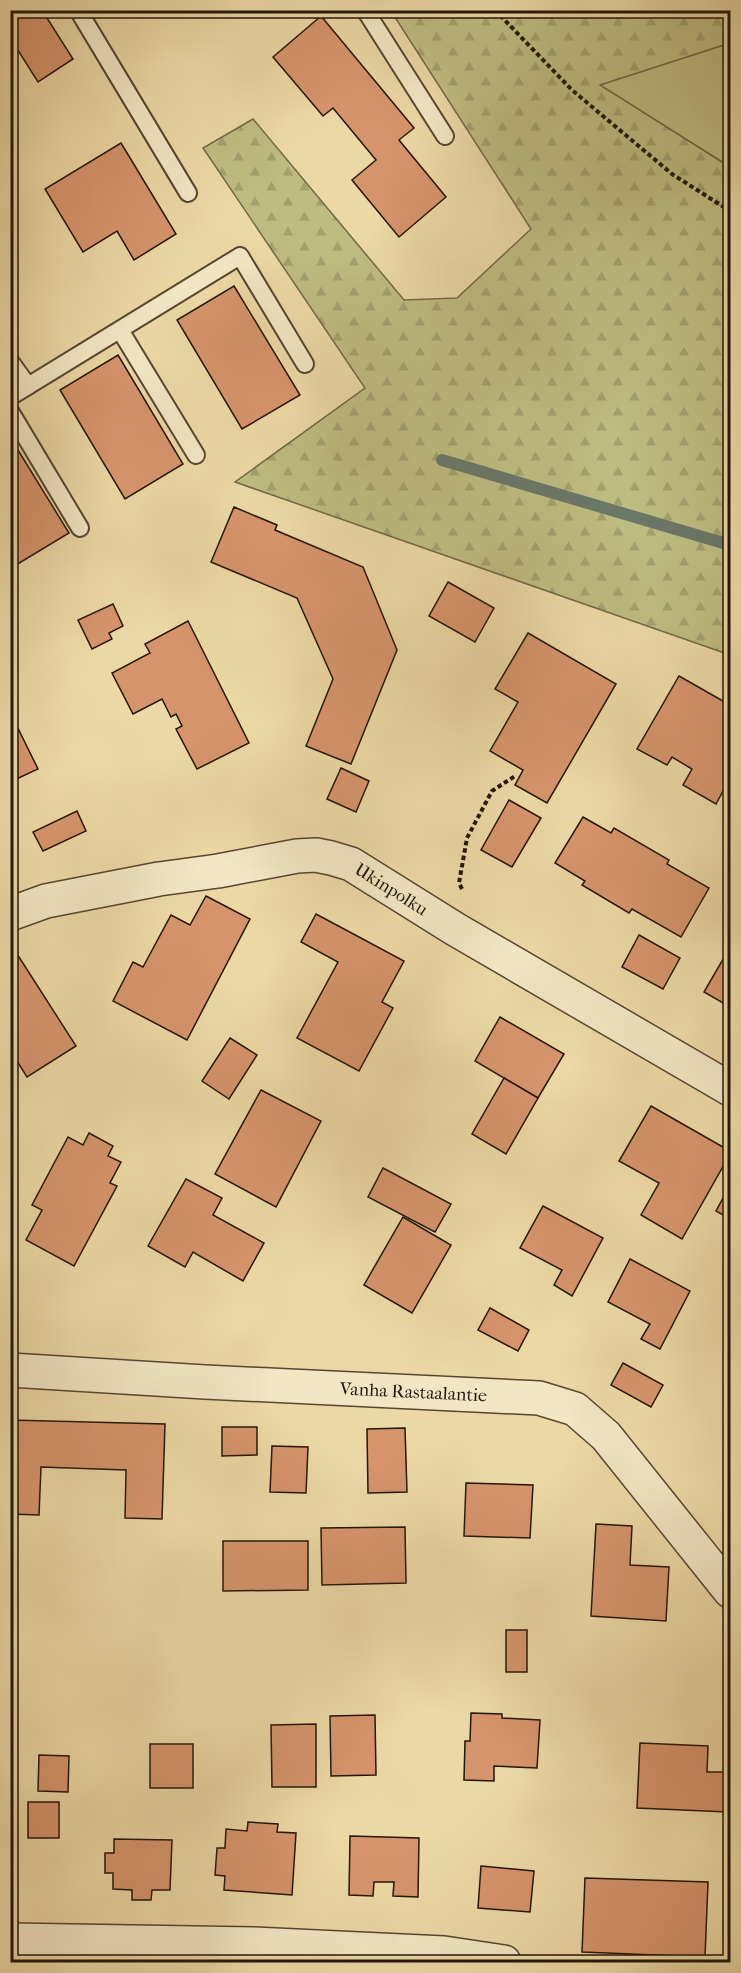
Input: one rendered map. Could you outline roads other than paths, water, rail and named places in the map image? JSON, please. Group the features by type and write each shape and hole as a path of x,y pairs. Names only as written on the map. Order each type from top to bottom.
{"street":[{"name":"Ukinpolku","path":"10,914 46,901 159,879 218,871 297,856 316,855 331,858 351,864 455,929 730,1089"},
{"name":"Vanha Rastaalantie","path":"10,1370 539,1398 575,1409 606,1436 730,1591"},
{"path":"10,1940 265,1944 444,1953 504,1962"}],"lane":[{"path":"78,10 188,193"},
{"path":"365,10 445,136"},
{"path":"10,397 240,256 305,364"},
{"path":"120,330 196,455"},
{"path":"10,361 28,386"},
{"path":"10,411 80,528"}],"waterway":[{"path":"442,460 730,545"}]}
